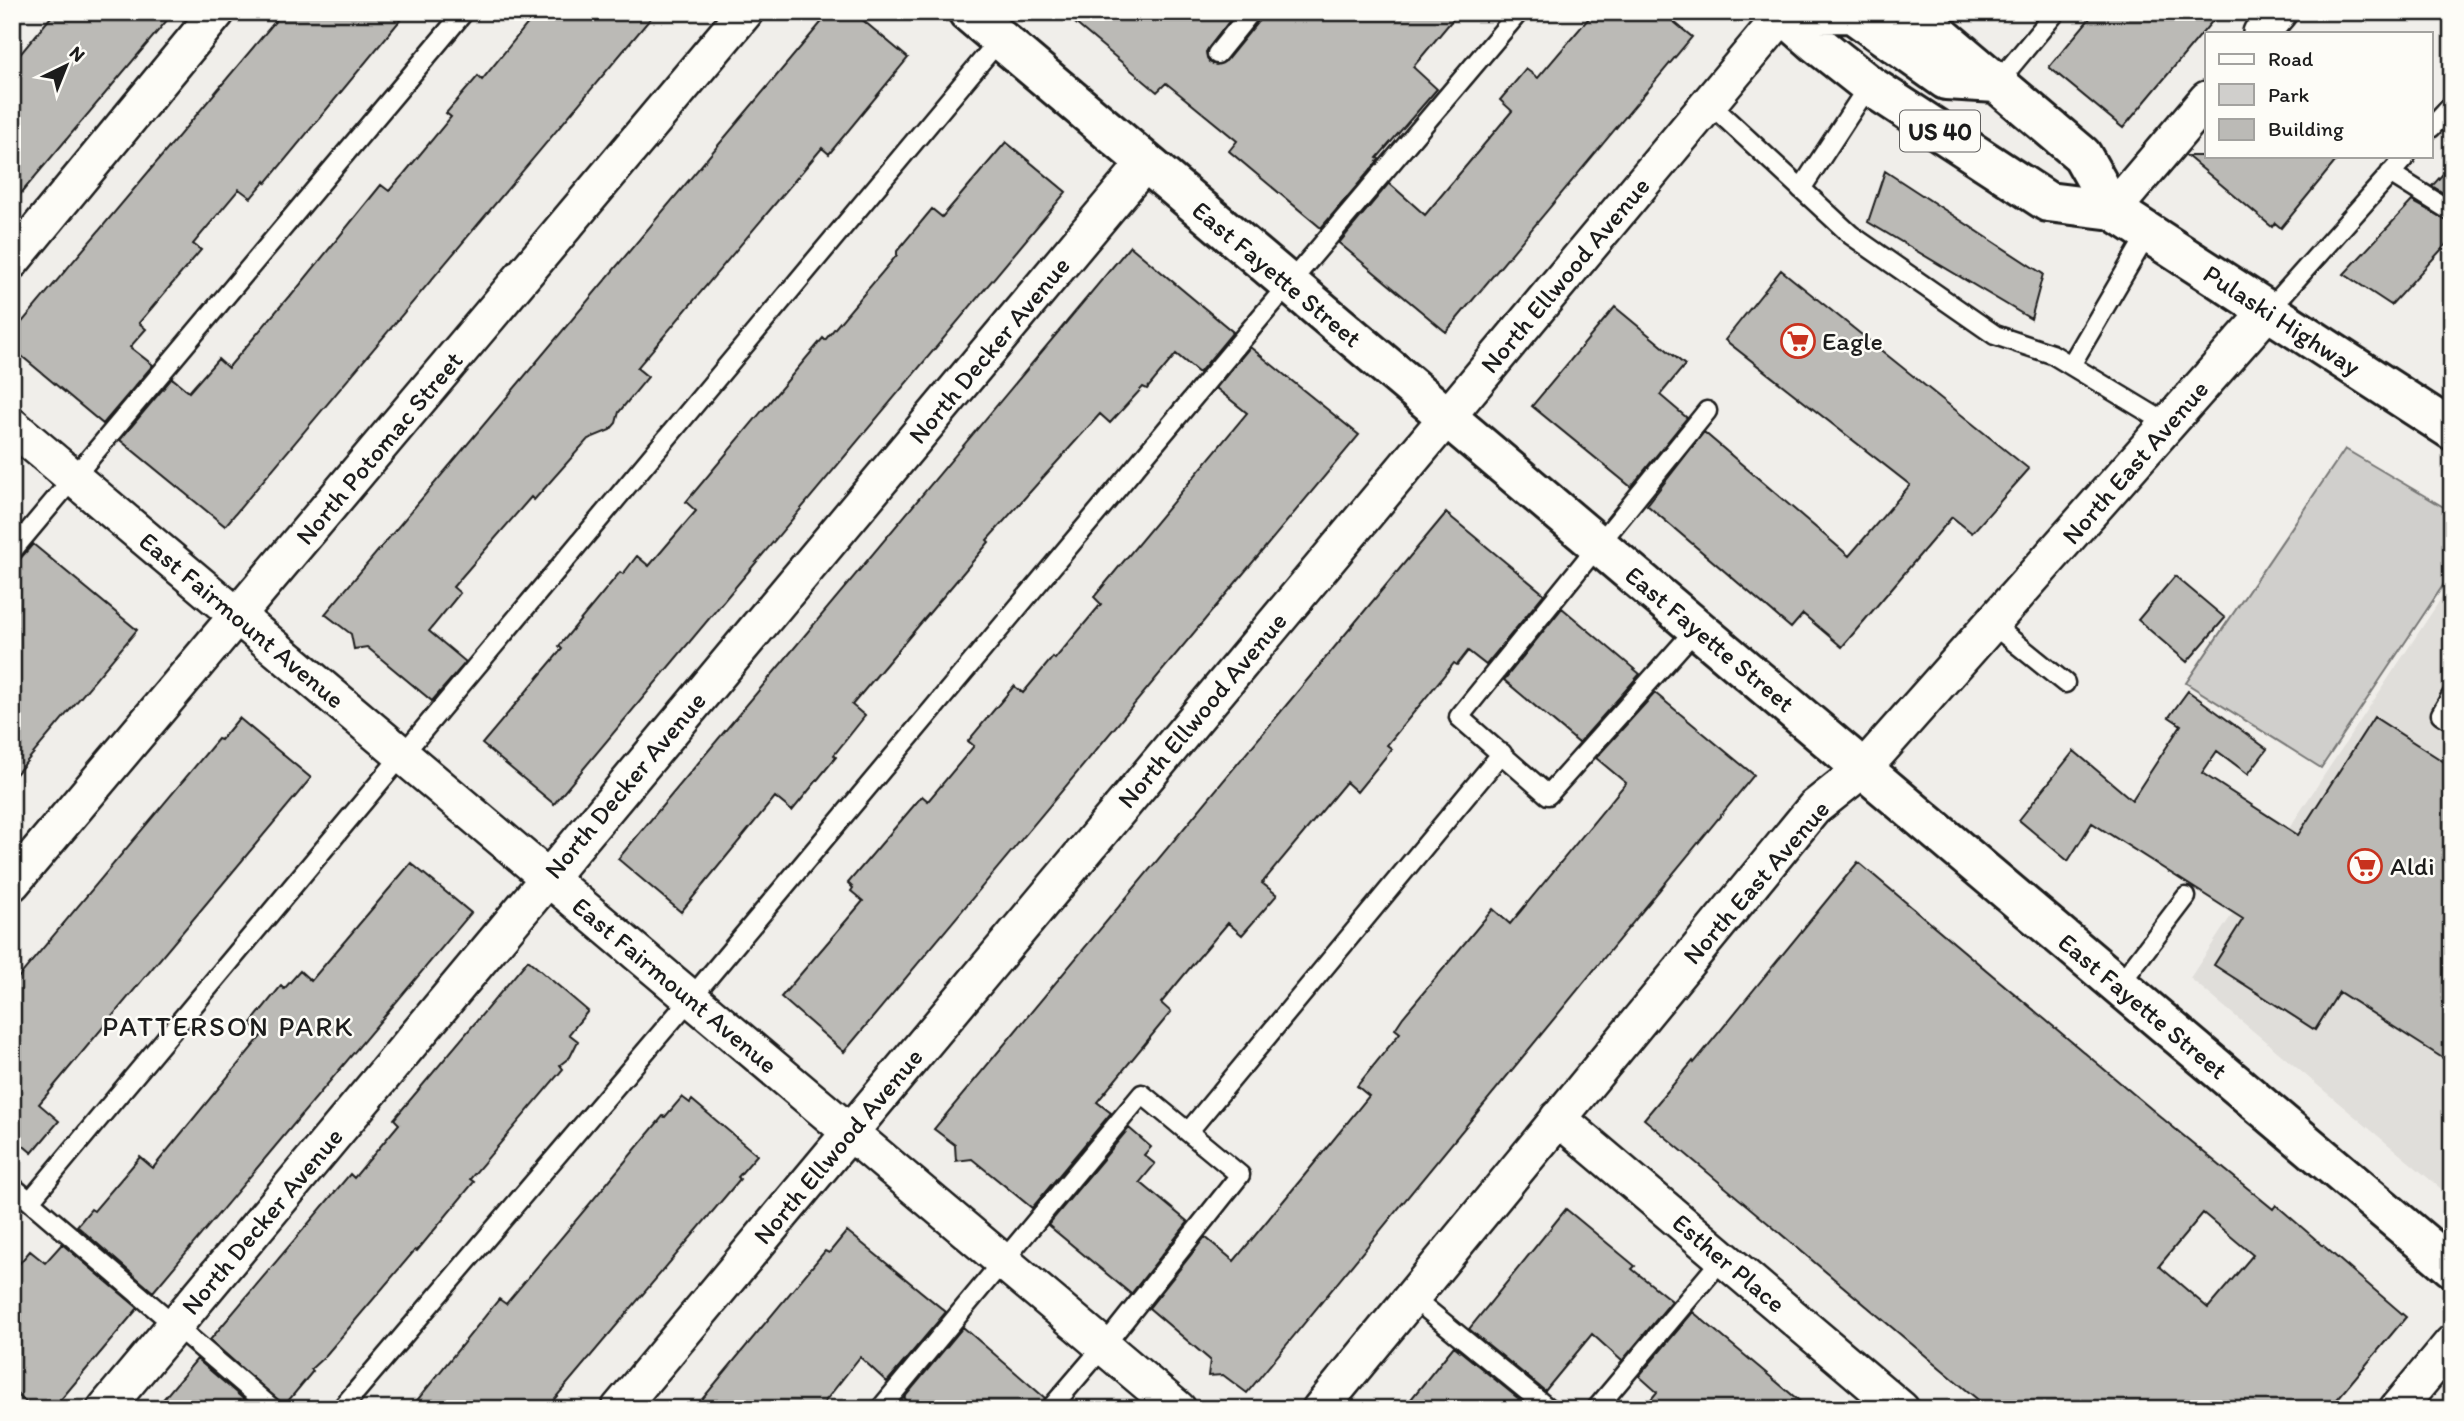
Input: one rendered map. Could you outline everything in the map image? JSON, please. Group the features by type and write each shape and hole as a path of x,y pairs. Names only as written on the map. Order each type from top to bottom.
{"main road":[{"name":"East Fayette Street","path":"968,12 2452,1267"},
{"name":"Pulaski Highway","path":"1913,12 2082,155 2113,210"},
{"name":"Pulaski Highway","path":"1783,13 1815,43 1869,85 2048,202 2113,210 2452,430"},
{"path":"1783,13 1852,13 1946,80 1997,83"}],"street":[{"path":"12,261 217,12"},
{"name":"North Potomac Street","path":"12,883 745,12"},
{"path":"2262,32 2279,12"},
{"name":"North Ellwood Avenue","path":"619,1409 1783,13"},
{"path":"2113,210 2205,101"},
{"name":"North Decker Avenue","path":"105,1409 1146,162"},
{"name":"North East Avenue","path":"1320,1409 1814,808 1863,769 2268,311"},
{"name":"East Fairmount Avenue","path":"12,426 1178,1409"},
{"name":"Esther Place","path":"1558,1118 1901,1409"},
{"path":"2397,1409 2452,1343"}],"lane":[{"path":"12,551 464,12"},
{"path":"1217,54 1251,12"},
{"path":"341,1409 691,998 1519,12"},
{"path":"1997,83 2056,12"},
{"path":"30,1200 1000,39"},
{"path":"1801,189 1869,85"},
{"path":"1709,103 1851,236 1995,335 2052,354 2168,424"},
{"path":"2432,127 2452,104"},
{"path":"2268,311 2404,158"},
{"path":"2390,173 2452,212"},
{"path":"2071,365 2148,233"},
{"path":"1697,628 1548,795 1459,717 1707,411"},
{"path":"1992,624 2065,683"},
{"path":"2452,695 2441,714 2452,722"},
{"path":"1188,1132 1502,753"},
{"path":"2119,985 2186,897"},
{"path":"880,1409 1142,1094 1240,1175 1104,1346 1049,1409"},
{"path":"12,1186 273,1409"},
{"path":"1597,1409 1723,1258"},
{"path":"1412,1297 1549,1409"}],"shaded area":[{"name":"Aldi","path":"2452,582 2452,1198 2190,978"}],"green space":[{"path":"2345,449 2452,512 2452,572 2321,768 2186,683"}],"building":[{"path":"55,12 174,12 12,204 12,64"},
{"path":"283,12 407,12 266,183 265,181 251,198 239,189 193,244 201,250 139,323 146,329 130,347 153,365 103,424 12,348 12,334"},
{"path":"537,12 656,12 225,526 120,440 172,378 189,392 218,359 228,368 291,296 381,185 389,191 403,175 451,117 446,113 478,76 482,80"},
{"path":"830,12 853,12 908,58 829,154 822,148 637,368 648,377 619,412 616,423 610,430 588,439 534,500 531,497 453,587 460,593 429,631 466,662 432,701 367,647 354,649 351,634 325,614"},
{"path":"1062,12 1236,12 1206,52 1209,62 1216,65 1226,61 1260,19 1262,12 1459,12 1413,67 1437,89 1321,228 1229,151 1237,141 1166,83 1157,92"},
{"path":"1594,12 1662,12 1692,37 1446,332 1339,243 1389,183 1425,215 1512,111 1500,100 1526,69 1538,78"},
{"path":"2095,12 2220,12 2123,128 2049,67"},
{"path":"1006,142 1066,192 554,804 482,744 562,649 559,646 620,572 623,574 637,556 649,566 696,511 686,502 823,338 825,340 897,255 897,251 932,209 942,217"},
{"path":"2187,156 2338,158 2281,228 2275,223 2272,227"},
{"path":"2452,164 2452,198 2432,186"},
{"path":"1885,171 2043,274 2031,319 1868,222"},
{"path":"2412,201 2452,223 2452,238 2391,305 2344,274"},
{"path":"1130,246 1233,332 1199,373 1176,354 1147,389 1143,387 1110,423 1100,414 987,540 989,542 852,705 865,716 792,811 775,797 681,912 618,859"},
{"path":"1781,270 2029,469 1972,533 1952,517 1842,647 1803,614 1791,628 1647,505 1704,432 1849,556 1910,485 1725,340"},
{"path":"1615,307 1685,365 1660,395 1687,418 1631,487 1532,406"},
{"path":"1250,347 1359,435 844,1052 781,997 863,901 851,891 853,888 848,883 922,796 928,801 974,746 968,741 1014,686 1023,693 1053,657 1055,659 1101,604 1094,597 1247,413 1216,388"},
{"path":"1446,513 1544,594 1486,665 1468,651 1457,665 1454,663 1387,745 1392,749 1357,792 1346,782 1262,883 1277,895 1242,935 1228,923 1194,963 1161,1003 1171,1012 1097,1102 1111,1113 1032,1208 972,1159 956,1161 955,1145 934,1129"},
{"path":"33,544 137,630 12,779 12,562 20,559"},
{"path":"2175,576 2225,618 2187,662 2138,620"},
{"path":"1562,608 1640,674 1579,743 1504,680"},
{"name":"Aldi","path":"2188,691 2267,749 2248,774 2217,751 2202,773 2298,835 2374,717 2452,767 2452,1064 2339,992 2315,1030 2214,965 2243,919 2092,823 2068,861 2019,820 2074,751 2132,800 2181,725 2169,717"},
{"path":"1655,693 1754,775 1247,1393 1223,1375 1208,1376 1210,1360 1149,1308 1205,1237 1234,1261 1369,1096 1357,1086 1400,1033 1395,1029 1403,1017 1493,909 1510,924 1626,783 1596,758"},
{"path":"239,718 311,778 39,1104 59,1121 32,1153 12,1136 12,985 218,739 221,740"},
{"path":"1858,862 2168,1123 2273,1209 2276,1205 2406,1317 2329,1409 1989,1409 1644,1119 1693,1061 1694,1063","holes":["2203,1213 2253,1255 2208,1308 2159,1266"]},
{"path":"411,863 471,913 153,1292 77,1226 91,1209 94,1211 140,1157 153,1168 263,1034 250,1024 281,986 284,989 300,971 311,981"},
{"path":"528,960 588,1011 569,1034 578,1041 570,1057 560,1065 563,1069 470,1179 474,1182 417,1251 415,1250 311,1369 313,1371 284,1406 210,1340 350,1174 354,1178 399,1124 394,1119"},
{"path":"682,1097 690,1103 692,1100 757,1155 738,1177 740,1179 546,1409 410,1409 499,1299 506,1304 663,1116 665,1117"},
{"path":"1129,1128 1151,1147 1144,1155 1155,1164 1140,1182 1188,1222 1131,1294 1048,1225"},
{"path":"1566,1209 1635,1266 1632,1269 1672,1301 1622,1361 1592,1334 1545,1391 1469,1329"},
{"path":"847,1231 946,1312 887,1382 860,1357 819,1409 694,1409 825,1251 829,1253"},
{"path":"62,1244 138,1308 53,1409 34,1409 12,1390 12,1272 30,1251 45,1263"},
{"path":"1693,1312 1809,1409 1643,1409 1657,1392 1639,1376"},
{"path":"963,1327 1045,1398 1039,1409 916,1409 904,1398"},
{"path":"1454,1346 1530,1408 1403,1409"},
{"path":"197,1359 255,1409 155,1409"}],"place":[{"name":"Eagle","path":"1798,341"},
{"name":"Aldi","path":"2365,866"}],"district":[{"name":"PATTERSON PARK","path":"228,1026"}]}
